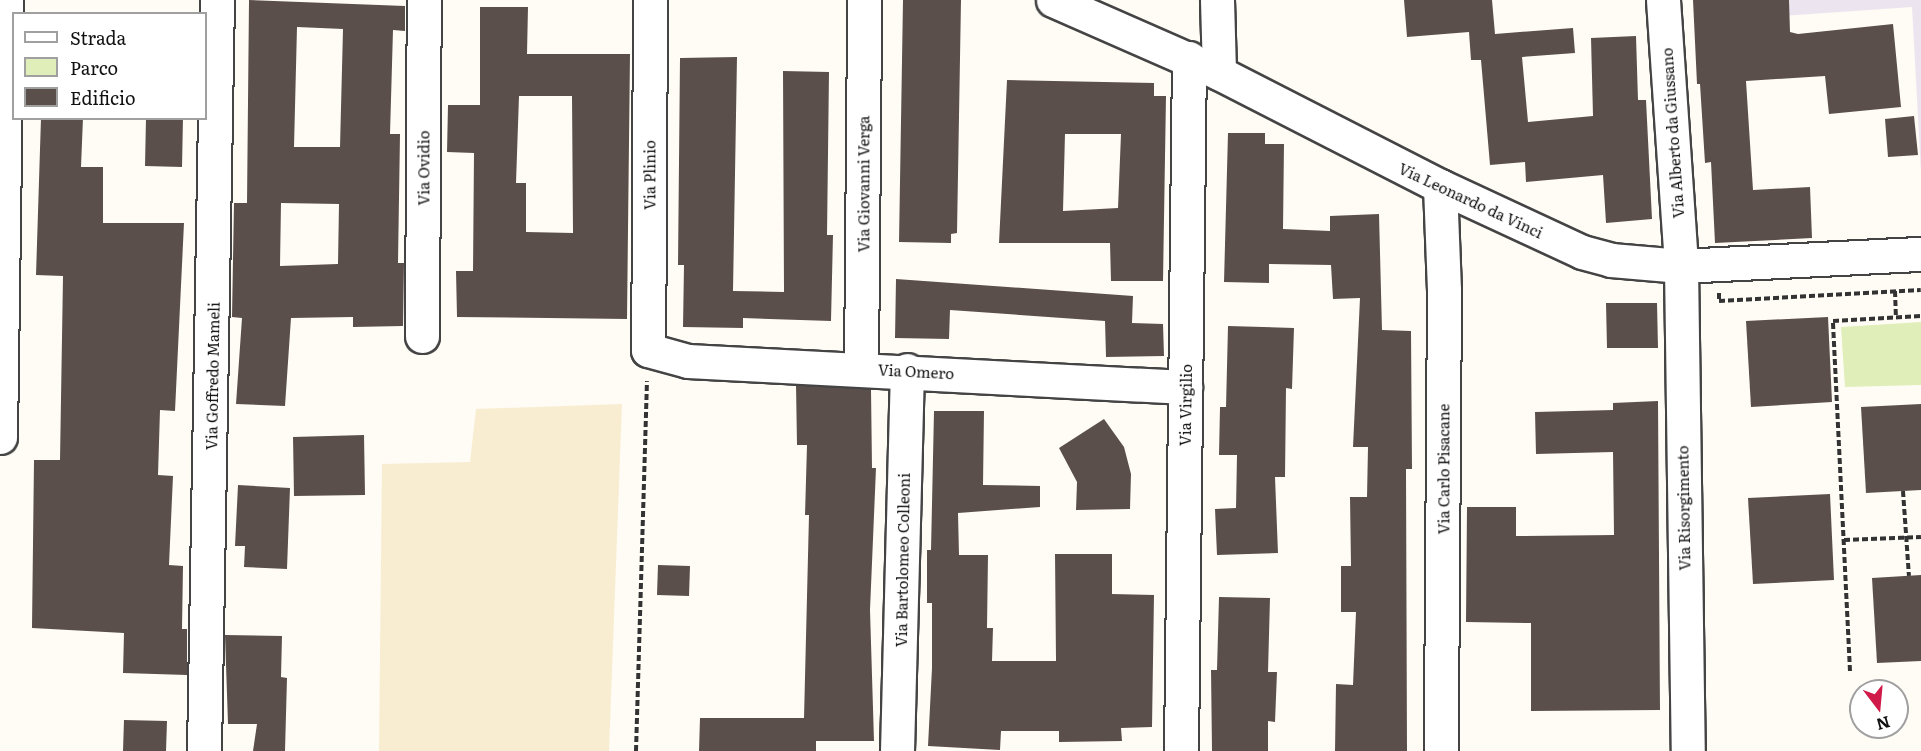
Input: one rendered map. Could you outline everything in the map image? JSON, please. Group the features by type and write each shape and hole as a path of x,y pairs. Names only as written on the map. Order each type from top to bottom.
{"street":[{"path":"0,437 6,0"},
{"name":"Via Goffredo Mameli","path":"204,751 217,0"},
{"name":"Via Ovidio","path":"422,336 424,0"},
{"name":"Via Plinio","path":"648,350 650,0"},
{"name":"Via Giovanni Verga","path":"861,368 864,0"},
{"name":"Via Leonardo da Vinci","path":"1053,0 1189,58 1440,186 1582,252 1636,264 1682,266 1921,254"},
{"path":"1217,0 1219,73"},
{"name":"Via Alberto da Giussano","path":"1663,0 1682,266"},
{"name":"Via Virgilio","path":"1181,751 1189,58"},
{"name":"Via Carlo Pisacane","path":"1440,186 1444,290 1441,751"},
{"name":"Via Risorgimento","path":"1682,266 1688,751"},
{"name":"Via Omero","path":"648,350 688,361 907,370 1185,387"},
{"name":"Via Bartolomeo Colleoni","path":"897,751 907,370"}],"path":[{"path":"1718,290 1719,301 1921,290"},
{"path":"1895,291 1896,318"},
{"path":"1850,671 1833,321 1921,316"},
{"path":"636,751 648,350"},
{"path":"1903,491 1909,576"},
{"path":"1844,540 1921,537"}],"shaded area":[{"path":"1767,0 1921,0 1921,172 1912,7 1769,17"},
{"path":"622,404 609,751 379,751 382,464 470,462 476,409"}],"green space":[{"path":"1921,322 1921,385 1845,387 1841,327"}],"building":[{"path":"249,0 405,6 405,31 393,30 390,134 400,134 398,263 404,263 403,326 353,327 353,317 291,318 285,406 236,404 242,318 232,317 234,203 247,203","holes":["297,27 343,29 340,147 294,147","281,203 339,204 338,264 280,266"]},
{"path":"903,0 961,0 957,233 951,234 951,243 899,242"},
{"path":"1404,0 1492,0 1495,34 1573,28 1575,53 1522,57 1528,122 1593,116 1591,38 1636,36 1638,100 1646,100 1652,219 1606,223 1603,175 1526,182 1525,162 1490,165 1481,60 1471,60 1469,32 1407,37"},
{"path":"1693,0 1789,0 1790,32 1798,34 1893,24 1901,107 1829,114 1825,76 1746,81 1753,190 1810,187 1812,238 1715,243 1711,162 1705,163 1700,84 1697,84"},
{"path":"480,7 528,7 527,54 630,54 627,319 457,317 456,271 473,271 474,153 447,152 448,105 480,105","holes":["519,96 572,96 573,233 526,232 526,183 516,183"]},
{"path":"737,57 733,291 784,292 783,71 829,72 827,235 833,235 831,321 743,318 743,328 683,327 684,265 678,265 680,58"},
{"path":"1007,80 1154,83 1154,96 1166,96 1163,281 1111,281 1110,243 999,243","holes":["1065,134 1121,134 1118,208 1063,211"]},
{"path":"1914,116 1918,155 1888,157 1885,119"},
{"path":"41,120 83,120 81,167 103,167 103,223 184,223 175,411 160,410 158,475 173,476 169,565 183,566 182,629 187,629 187,675 123,673 124,633 32,628 34,460 60,460 63,276 36,275"},
{"path":"146,120 183,120 182,167 145,166"},
{"path":"1228,133 1265,133 1265,144 1284,144 1283,229 1330,231 1330,216 1379,214 1382,330 1411,331 1412,469 1406,469 1407,751 1335,751 1336,684 1353,685 1356,612 1341,612 1341,566 1351,566 1350,497 1367,497 1368,447 1353,447 1360,298 1333,299 1331,265 1269,264 1269,283 1224,282"},
{"path":"896,279 1133,296 1132,323 1163,324 1164,356 1106,357 1105,321 950,310 949,339 895,338"},
{"path":"1606,303 1657,303 1658,348 1607,348"},
{"path":"1828,317 1832,402 1751,407 1746,321"},
{"path":"1228,326 1294,328 1292,389 1286,388 1285,477 1275,477 1278,553 1217,555 1215,509 1236,508 1237,455 1219,455 1220,407 1226,407"},
{"path":"796,385 871,389 872,468 876,468 870,610 874,741 816,741 816,751 699,751 700,718 804,718 809,515 805,515 807,445 797,445"},
{"path":"1658,401 1660,710 1531,711 1531,623 1466,622 1467,507 1516,507 1516,536 1614,535 1613,452 1536,454 1535,412 1613,410 1613,403"},
{"path":"1921,404 1921,490 1866,493 1861,407"},
{"path":"934,411 984,411 983,485 1040,486 1040,507 958,513 959,555 988,555 987,628 993,628 992,661 1056,661 1055,554 1112,554 1112,594 1154,595 1152,727 1121,728 1122,741 1059,742 1059,731 1001,731 1000,750 928,746 932,668 932,603 927,603 927,550 931,550"},
{"path":"1104,419 1124,447 1131,474 1130,509 1076,510 1077,482 1059,448"},
{"path":"364,435 365,495 294,496 293,437"},
{"path":"238,485 290,488 287,569 244,567 245,546 235,546"},
{"path":"1830,494 1834,580 1753,584 1748,498"},
{"path":"658,565 690,566 689,596 657,595"},
{"path":"1921,575 1921,661 1877,663 1872,578"},
{"path":"1219,597 1270,598 1268,672 1277,672 1275,722 1268,721 1268,751 1212,751 1211,670 1217,670"},
{"path":"225,635 282,636 281,677 287,678 285,751 253,751 257,724 228,724"},
{"path":"124,720 167,721 166,751 123,751"}]}
